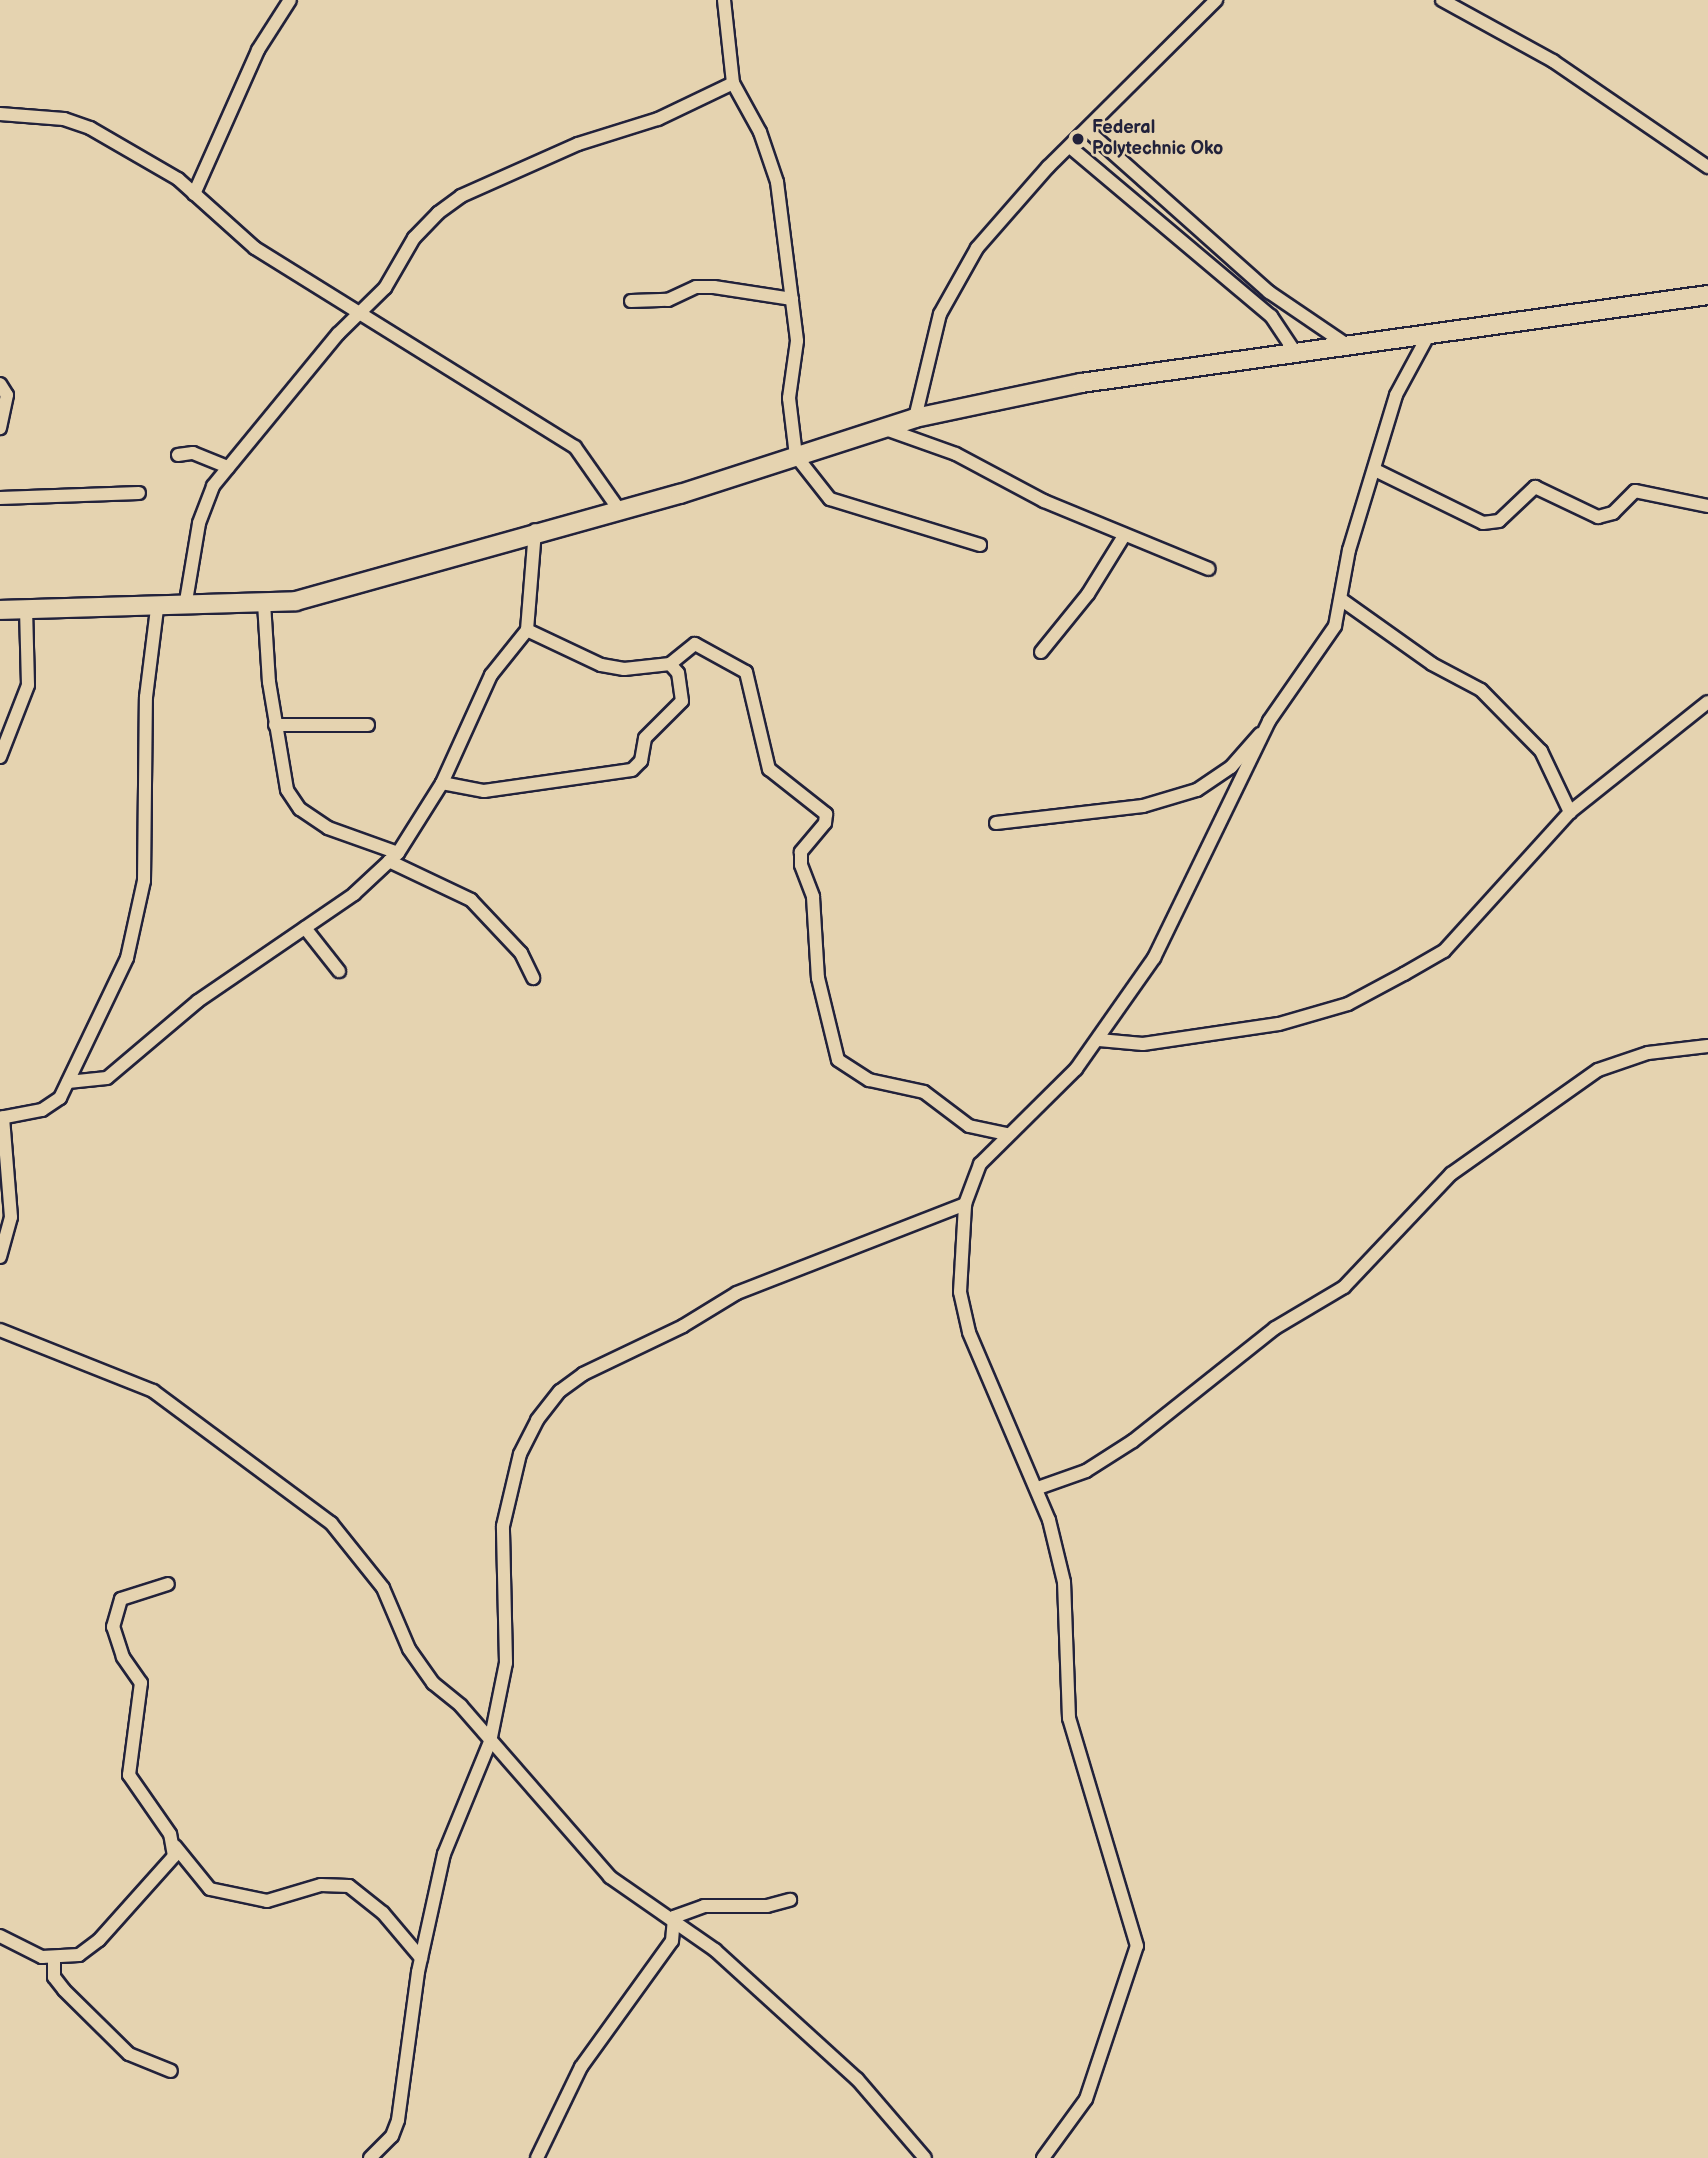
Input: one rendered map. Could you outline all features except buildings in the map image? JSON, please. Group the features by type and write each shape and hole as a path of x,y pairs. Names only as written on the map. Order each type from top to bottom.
{"main road":[{"path":"0,610 156,609 264,603 368,582 536,530 620,511 915,418 1081,383 1708,295"}],"street":[{"path":"194,194 258,50 290,0"},
{"path":"724,0 733,83 760,132 778,183 797,341 789,398 796,456 831,499 980,545"},
{"path":"915,418 940,314 955,281 977,248 1070,147 1216,0"},
{"path":"1442,0 1553,61 1708,167"},
{"path":"184,607 199,523 228,467 360,313 386,288 414,238 461,196 578,144 689,106 733,83"},
{"path":"0,114 64,119 90,128 194,194 255,248 575,447 620,511"},
{"path":"1087,130 1299,317 1347,345"},
{"path":"1070,147 1271,316 1295,352"},
{"path":"1165,226 1178,211"},
{"path":"1213,265 1224,253"},
{"path":"631,301 668,300 696,287 714,287 792,299"},
{"path":"996,823 1143,806 1197,790 1231,767 1269,721 1335,626 1342,600 1349,550 1396,395 1430,332"},
{"path":"0,384 7,395 0,428"},
{"path":"882,428 956,454 1124,536 1209,569"},
{"path":"178,455 193,453 228,467"},
{"path":"1375,470 1483,523 1499,521 1535,487 1598,517 1613,513 1635,491 1708,506"},
{"path":"0,498 139,493"},
{"path":"68,1082 107,1078 198,1001 305,928 393,857 442,783 491,676 527,630 536,530"},
{"path":"1041,652 1088,594 1124,536"},
{"path":"1342,600 1432,664 1481,690 1541,751 1570,812"},
{"path":"264,603 275,725 287,790 300,809 328,828 393,857 471,900 521,953 533,978"},
{"path":"0,757 28,685 26,609"},
{"path":"0,1257 11,1217 2,1118 41,1110 60,1098 127,958 144,881 146,697 156,609"},
{"path":"527,630 601,665 624,669 670,664 695,644 746,672 769,769 826,814 825,823 801,852 801,865 813,897 818,978 838,1060 869,1080 924,1092 969,1126 1008,1134"},
{"path":"442,783 484,791 632,770 641,761 645,738 682,701 678,673 670,664"},
{"path":"1099,1040 1143,1044 1222,1034 1348,1004 1444,951 1570,812 1708,702"},
{"path":"1043,2158 1086,2099 1137,1946 1071,1728 1064,1581 1038,1488 969,1332 960,1292 965,1204 980,1164 1099,1040 1171,928 1269,721"},
{"path":"275,725 368,725"},
{"path":"305,928 339,971"},
{"path":"1038,1488 1086,1471 1133,1441 1275,1328 1343,1287 1451,1174 1598,1070 1648,1053 1708,1046"},
{"path":"370,2158 392,2136 398,2120 421,1958 448,1842 491,1742 506,1663 503,1526 509,1488 537,1420 560,1391 780,1272 965,1204"},
{"path":"0,1330 153,1391 331,1522 383,1588 419,1665 620,1886 674,1917 857,2079 925,2158"},
{"path":"168,1584 121,1599 113,1627 123,1657 141,1682 129,1775 175,1846 210,1889 267,1901 321,1885 349,1886 383,1913 421,1958"},
{"path":"0,1937 54,1959 79,1955 99,1940 166,1870 175,1846"},
{"path":"674,1917 704,1906 767,1906 790,1900"},
{"path":"537,2158 581,2067 671,1941 674,1917"},
{"path":"54,1959 54,1977 64,1990 129,2054 171,2071"}],"place":[{"name":"Federal Polytechnic Oko","path":"1078,139"}]}
